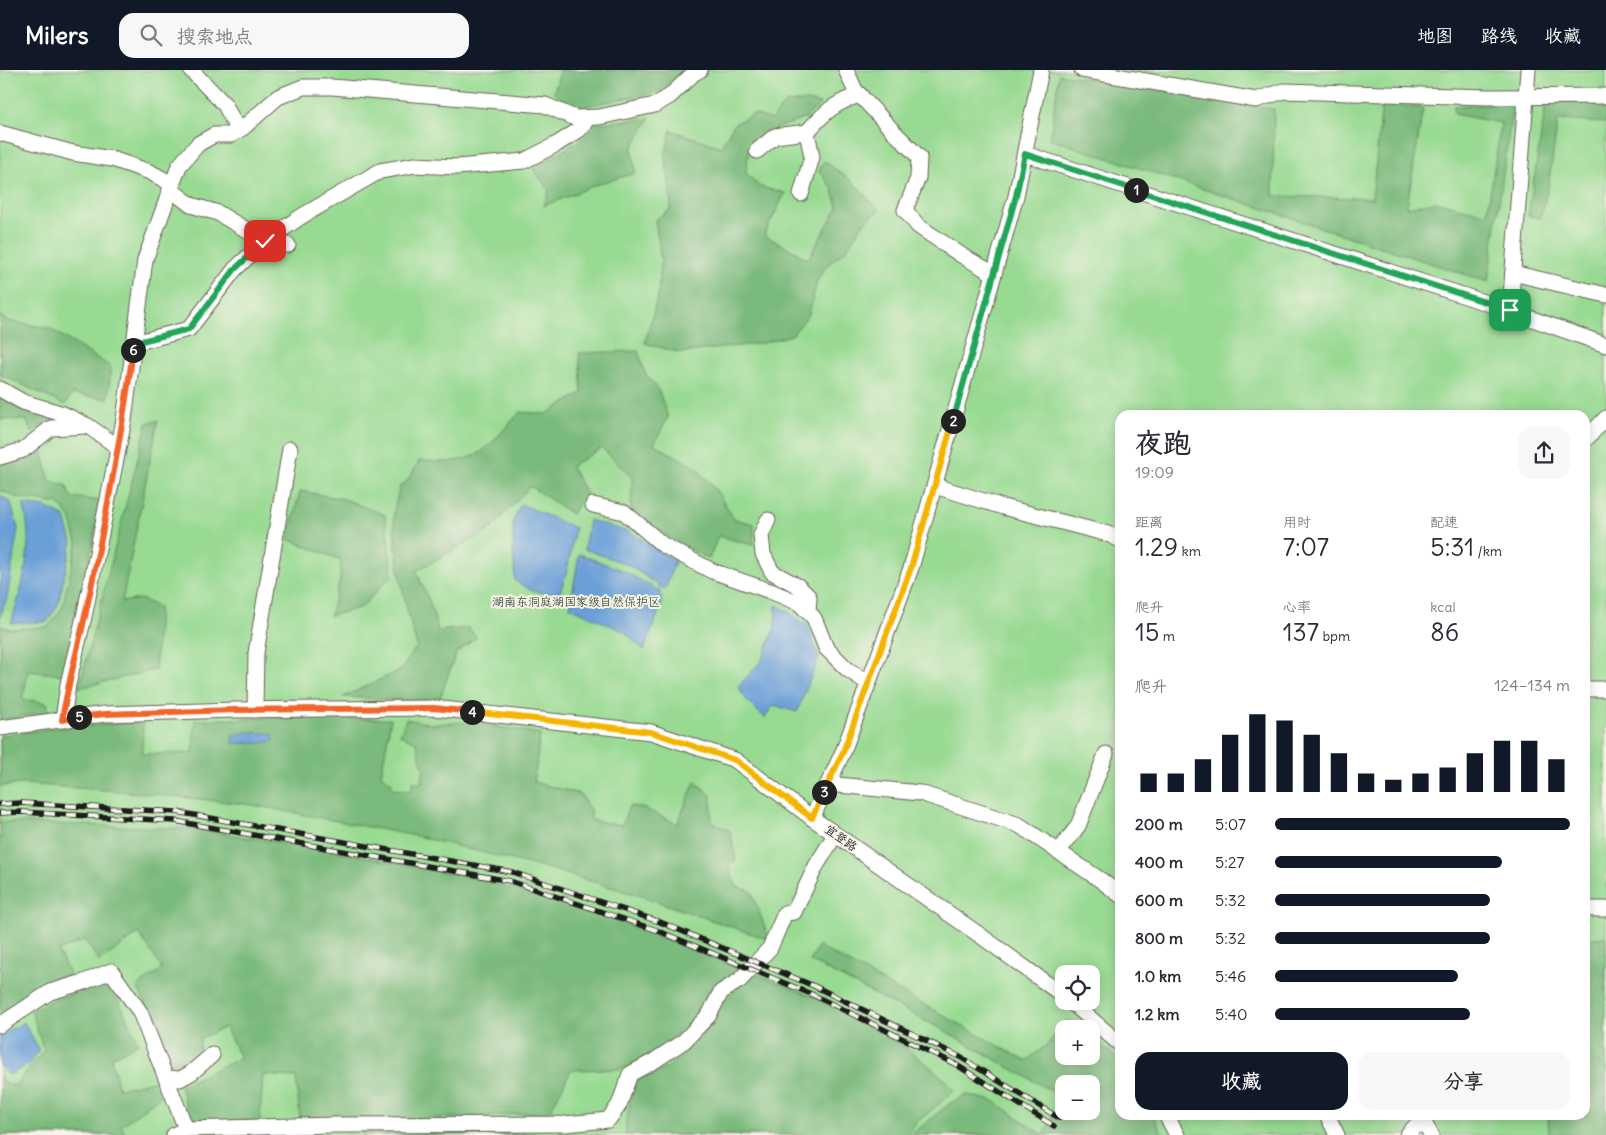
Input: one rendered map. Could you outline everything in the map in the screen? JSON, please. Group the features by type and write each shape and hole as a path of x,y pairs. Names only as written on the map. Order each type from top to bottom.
{"street":[{"path":"191,70 225,105 238,131"},
{"path":"62,720 118,447 145,260 179,166 198,144 214,135 231,136 278,97 303,88 332,87 545,105 575,118 588,118 655,105 670,96 694,73 700,70"},
{"path":"846,70 855,90 919,157 918,178 905,210 918,226 961,255 994,274"},
{"path":"812,818 843,752 911,568 1016,196 1041,70"},
{"path":"1082,70 1256,100 1284,92 1526,97 1606,96"},
{"path":"1510,310 1528,70"},
{"path":"758,151 775,136 807,132 823,114 842,100 860,95"},
{"path":"134,343 189,329 235,269 265,241 302,216 380,171 415,165 457,167 524,161 579,130 588,118"},
{"path":"801,194 812,157 807,132"},
{"path":"0,134 73,153 112,159 150,172 191,205 218,214 265,241 288,245"},
{"path":"1025,154 1510,310 1606,345"},
{"path":"1513,273 1606,295"},
{"path":"0,389 22,402 63,414 88,426 118,447"},
{"path":"1590,435 1606,418"},
{"path":"0,457 23,450 51,428 88,426"},
{"path":"255,710 256,654 290,449"},
{"path":"934,486 1115,538"},
{"path":"593,505 624,512 663,545 704,567 799,603 814,618 826,648 847,669 868,683"},
{"path":"768,520 761,535 763,554 772,572 798,586 809,597 808,612"},
{"path":"1590,689 1606,689"},
{"name":"宜登路","path":"0,728 105,714 434,708 651,732 735,760 812,818 1055,989"},
{"path":"1058,852 1078,826 1106,754"},
{"path":"828,784 920,793 1018,825 1115,891"},
{"path":"0,1025 50,992 84,982 111,971 140,1012 166,1078 180,1132 334,1125 565,1124 608,1120 619,1105 630,1074 654,1062 684,1041 709,1015 721,992 740,980 770,948 785,913 794,912 816,866 836,835"},
{"path":"1590,909 1606,909"},
{"path":"1080,1010 1115,1040"},
{"path":"166,1078 180,1079 212,1055"},
{"path":"1169,1120 1177,1135"},
{"path":"1330,1120 1337,1135"},
{"path":"1407,1135 1420,1120"},
{"path":"1425,1120 1431,1135"}],"green space":[{"name":"湖南东洞庭湖国家级自然保护区","path":"0,70 1606,70 1606,1135 0,1135"},
{"path":"560,70 682,70 661,91 571,109 554,93"},
{"path":"1059,74 1274,109 1273,196 1372,198 1382,104 1423,108 1407,207 1437,202 1487,214 1501,123 1454,114 1454,106 1513,103 1488,282 1050,139"},
{"path":"1547,98 1606,105 1606,123 1558,120 1548,188 1540,218 1528,216"},
{"path":"808,101 820,104 806,118 766,132 749,147 746,173 760,187 785,193 764,235 808,259 838,207 832,188 819,171 824,161 852,181 879,210 861,226 847,249 826,266 817,281 809,314 792,335 762,343 681,353 645,343 658,295 661,259 655,220 671,209 665,156 671,130 721,147 734,124 754,114 772,120 785,103"},
{"path":"650,118 632,148 636,173 600,183 544,206 549,190 533,169 586,136 592,124"},
{"path":"0,315 7,321 49,328 111,367 108,399 72,394 65,405 0,374"},
{"path":"638,351 645,373 658,389 668,417 654,444 697,468 718,493 734,519 754,524 753,545 718,536 709,559 674,540 631,511 632,478 602,448 571,466 586,493 572,514 530,486 491,529 416,571 429,600 438,631 468,628 477,637 456,653 439,701 343,697 401,670 417,646 401,582 394,532 394,516 400,486 407,481 420,460 435,462 451,461 474,456 490,444 520,412 546,414 582,393 579,353"},
{"path":"0,398 21,409 64,421 43,424 32,433 26,420 0,419"},
{"path":"158,420 122,602 140,599 159,607 155,670 79,688 147,423"},
{"path":"40,445 50,481 66,485 71,497 101,501 76,625 63,675 29,671 22,699 47,703 49,712 0,720 0,626 11,629 48,627 62,608 77,543 70,517 59,504 16,497 0,490 0,465 8,463"},
{"path":"300,491 344,499 385,515 392,575 362,607 330,616 340,579 341,560 288,539"},
{"path":"262,718 391,719 381,776 391,782 393,789 411,791 413,781 420,784 424,771 416,742 400,735 406,719 432,724 470,722 540,734 534,782 580,794 590,810 591,820 622,825 629,806 641,807 677,824 695,782 711,795 712,822 730,831 736,860 729,867 736,886 751,891 770,940 647,898 557,871 416,836 247,804 142,793 24,784 0,786 0,736 47,729 143,722 142,754 193,753 195,720"},
{"path":"0,822 194,829 335,851 470,877 615,919 739,968 713,987 687,1025 653,1054 621,1069 571,1070 550,1112 458,1118 300,1121 296,1077 263,1075 260,1121 190,1120 180,1086 240,1058 225,1027 200,1039 199,1053 188,1067 172,1069 154,1018 137,987 162,969 139,933 99,962 85,940 58,951 70,975 50,980 0,1012"},
{"path":"1606,937 1606,1135 1549,1135 1548,1120 1590,1120 1590,939"},
{"path":"818,946 1026,1061 1048,1044 1055,1035 1055,1065 1100,1065 1100,1044 1115,1057 1115,1120 1156,1120 1163,1135 1044,1135 1055,1112 1055,1120 1100,1120 1100,1075 1055,1075 1055,1093 945,1031 810,961"},
{"path":"756,974 822,1001 885,1034 936,1071 955,1090 916,1123 908,1135 626,1135 626,1123 634,1081 669,1067 702,1036 725,999"},
{"path":"104,984 114,990 138,1043 111,1058 119,1089 157,1080 163,1094 121,1126 126,1135 0,1135 0,1076 4,1082 15,1086 44,1050 31,1011 51,1001"},
{"path":"967,1095 994,1101 1043,1135 911,1135 950,1103"},
{"path":"363,1131 573,1134 573,1135 363,1135"}],"water":[{"path":"0,496 10,501 18,528 7,598 0,617"},
{"path":"23,504 45,507 65,517 72,542 58,605 47,622 11,623 20,594 28,549 28,533"},
{"path":"521,504 575,528 567,571 559,595 533,591 515,581 513,521"},
{"path":"589,520 632,533 675,561 665,590 629,565 584,549"},
{"path":"579,554 622,570 660,591 662,604 644,650 625,632 570,607"},
{"path":"776,605 788,611 808,626 819,657 797,712 773,705 765,718 748,702 738,687 762,660 775,627"},
{"path":"248,732 273,734 274,741 233,743 233,735"},
{"path":"24,1022 39,1050 29,1064 10,1075 0,1066 0,1036"}],"railway":[{"path":"0,804 21,803 177,812 512,872 660,922 814,986 960,1057 1055,1116"},
{"path":"0,813 21,812 175,821 510,881 656,930 811,994 955,1064 1054,1126"}],"route":[{"path":"265,241 235,269 189,329 134,343 124,420 62,720 105,714 235,710 434,708 651,732 735,760 812,818 843,752 911,568 1016,196 1025,154 1510,310"}]}
